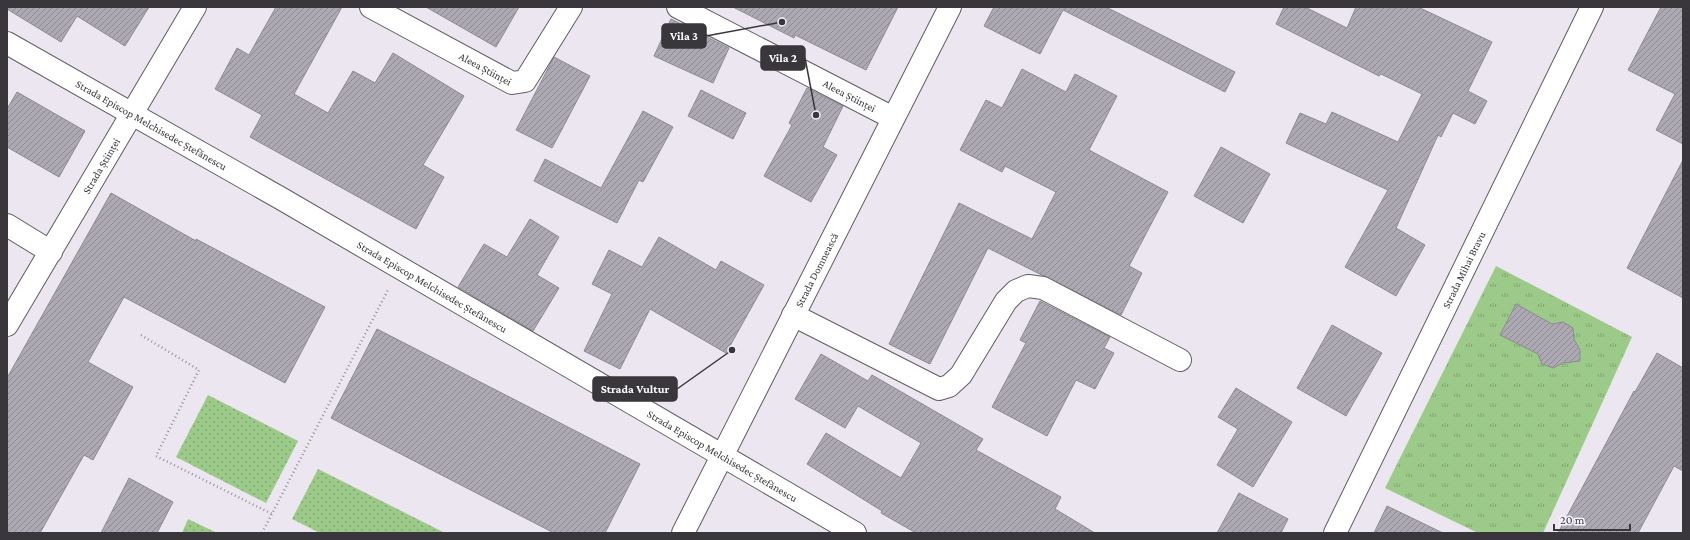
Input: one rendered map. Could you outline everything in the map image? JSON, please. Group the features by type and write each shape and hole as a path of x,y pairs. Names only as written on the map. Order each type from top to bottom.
{"street":[{"name":"Strada Științei","path":"7,325 195,7"},
{"name":"Aleea Științei","path":"371,7 512,83 525,81 571,7"},
{"name":"Aleea Științei","path":"678,7 894,118"},
{"name":"Strada Domnească","path":"683,533 950,7"},
{"name":"Strada Mihai Bravu","path":"1336,533 1592,7"},
{"name":"Strada Episcop Melchisedec Ștefănescu","path":"7,43 132,113 399,267 855,533"},
{"path":"7,225 51,252"},
{"path":"794,315 939,389 949,386 961,375 1006,301 1016,291 1028,286 1043,288 1180,360"}],"path":[{"path":"262,533 399,267"},
{"path":"141,336 199,370 156,456 272,514"}],"green space":[{"path":"1496,266 1632,337 1543,533 1478,533 1385,488"},
{"path":"208,395 298,441 266,503 176,457"},
{"path":"318,469 445,533 320,533 292,519"},
{"path":"188,519 217,533 182,533"}],"building":[{"path":"7,7 149,7 125,46 77,16 61,42 7,9"},
{"path":"276,7 342,7 294,94 328,113 353,71 375,83 393,53 464,96 423,165 444,177 416,229 250,137 262,115 215,89 237,48 249,55"},
{"path":"426,7 519,7 496,47"},
{"path":"733,7 898,7 866,70 795,35 794,38"},
{"path":"994,7 1106,7 1235,72 1225,92 1063,10 1040,54 984,26"},
{"path":"1284,7 1305,7 1347,28 1356,7 1418,7 1492,42 1468,91 1487,101 1475,124 1453,113 1441,137 1438,135 1396,228 1425,245 1396,296 1345,267 1388,190 1286,143 1300,113 1326,124 1332,112 1398,142 1422,94 1381,74 1379,76 1276,24"},
{"path":"1661,7 1683,7 1683,144 1656,130 1675,94 1628,70"},
{"path":"671,19 729,48 713,83 654,56"},
{"path":"554,57 590,76 552,148 516,130"},
{"path":"1022,69 1066,92 1075,74 1117,96 1089,150 1168,192 1129,266 1142,273 1121,315 988,248 930,364 889,344 959,203 1032,239 1056,192 1005,166 1002,172 960,150 986,100 1002,108"},
{"path":"807,88 843,106 823,147 837,155 811,202 764,176 792,125 789,123"},
{"path":"701,90 746,113 733,139 688,116"},
{"path":"17,92 85,131 59,177 7,147 7,109"},
{"path":"643,111 673,127 643,182 639,180 617,223 534,181 545,159 601,188"},
{"path":"1221,147 1270,174 1243,223 1194,196"},
{"path":"1683,160 1683,298 1627,268"},
{"path":"111,193 196,241 196,239 325,307 285,383 124,297 88,362 133,387 93,460 84,455 40,533 7,533 7,378"},
{"path":"530,219 559,237 537,275 559,288 533,331 458,287 484,244 507,257"},
{"path":"659,237 716,270 721,261 764,285 726,353 650,309 620,369 584,351 612,294 592,284 609,250 642,267"},
{"path":"1040,301 1110,337 1104,348 1114,353 1095,389 1076,380 1047,436 992,407 1026,343 1020,340"},
{"path":"1516,304 1552,324 1563,322 1573,328 1574,339 1580,350 1580,361 1563,363 1553,368 1542,364 1538,354 1500,335"},
{"path":"1332,325 1382,353 1346,416 1297,388"},
{"path":"377,329 640,464 605,533 554,533 331,418"},
{"path":"1657,353 1683,368 1683,471 1674,466 1638,533 1558,533 1634,391 1635,392"},
{"path":"821,354 868,381 872,375 983,439 976,450 1061,497 1055,509 1095,533 916,533 881,513 882,511 807,464 826,433 901,478 921,443 858,406 845,428 795,399"},
{"path":"1236,388 1292,422 1253,487 1217,465 1238,429 1218,417"},
{"path":"129,478 173,502 157,533 101,533"},
{"path":"1239,493 1288,519 1281,533 1217,533"},
{"path":"1387,506 1443,533 1374,533"}],"place":[{"name":"Vila 3","path":"782,22"},
{"name":"Vila 2","path":"816,115"},
{"name":"Strada Vultur","path":"732,350"}]}
